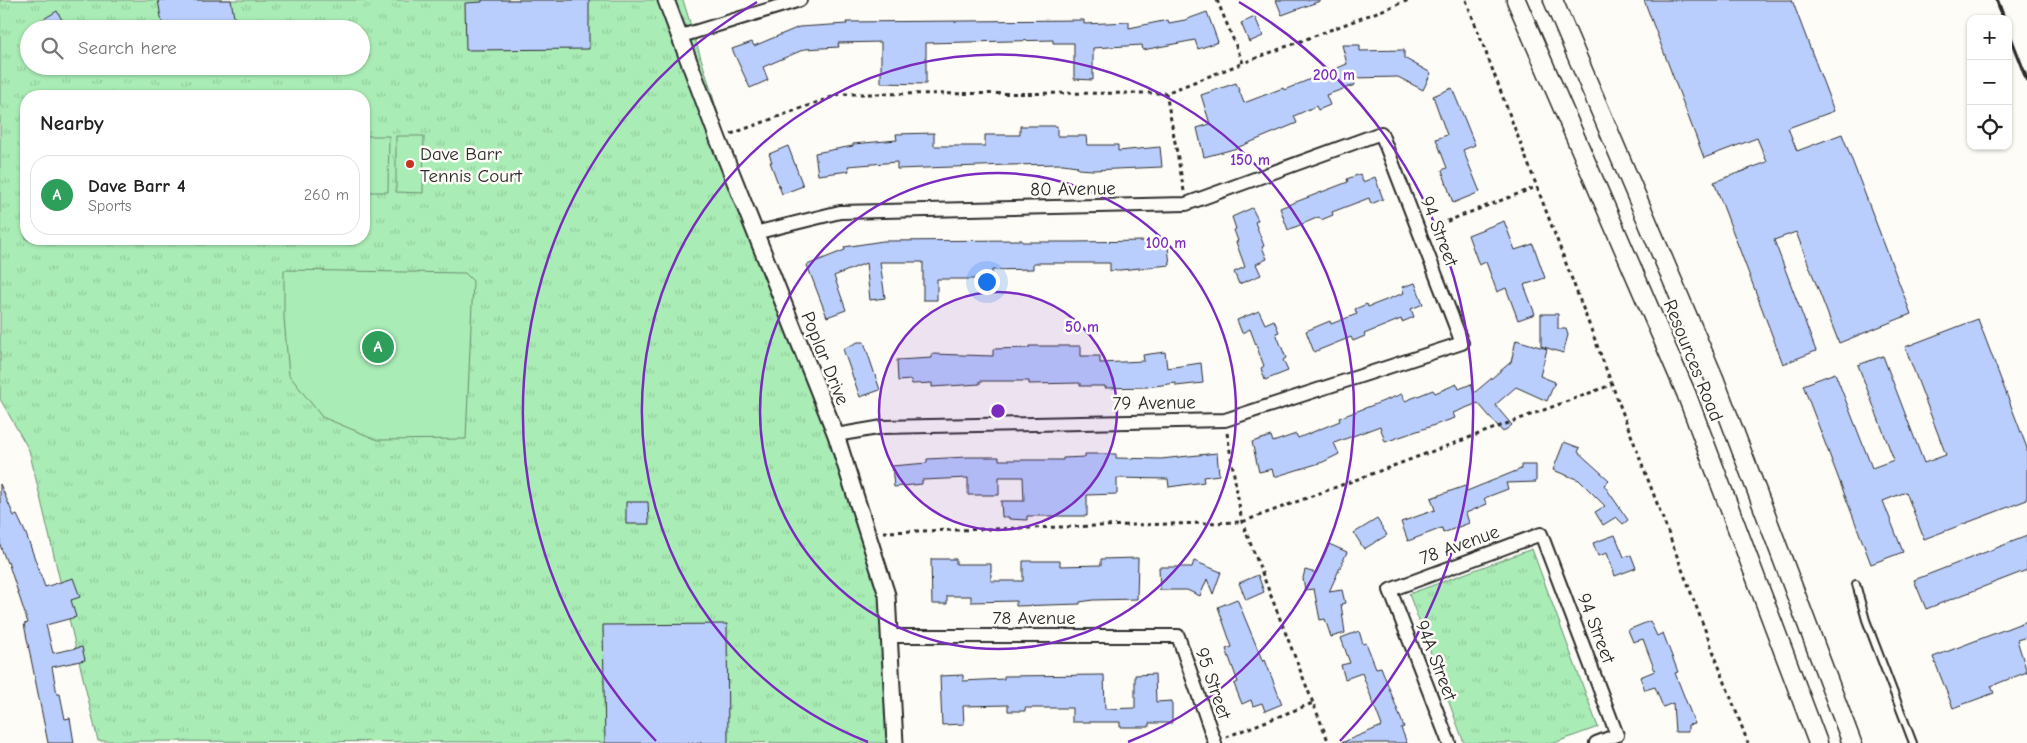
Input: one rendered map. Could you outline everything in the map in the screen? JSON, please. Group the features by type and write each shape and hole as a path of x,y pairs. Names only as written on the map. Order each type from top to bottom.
{"main road":[{"name":"Resources Road","path":"1516,0 1686,393 1818,743"},
{"name":"Resources Road","path":"1553,0 1714,378 1852,743"}],"street":[{"name":"Poplar Drive","path":"666,0 678,37 754,233 836,435 887,595 891,636 895,743"},
{"path":"678,37 800,0"},
{"name":"80 Avenue","path":"754,233 840,212 1186,204 1382,133"},
{"name":"94 Street","path":"1382,133 1462,343"},
{"name":"79 Avenue","path":"836,435 883,427 1225,420 1462,343"},
{"name":"94 Street","path":"1541,534 1617,735 1596,743"},
{"name":"78 Avenue","path":"1390,590 1541,534"},
{"name":"94A Street","path":"1390,590 1449,743"},
{"name":"78 Avenue","path":"891,636 1178,636"},
{"name":"95 Street","path":"1178,636 1215,742"}],"lane":[{"path":"1856,584 1866,620 1913,743"}],"path":[{"path":"1217,0 1243,64"},
{"path":"718,139 840,94 1166,93 1409,0"},
{"path":"1466,0 1748,743"},
{"path":"1166,93 1186,204"},
{"path":"1421,232 1536,187"},
{"path":"867,533 1242,522 1611,385"},
{"path":"1225,420 1242,522 1329,743"},
{"path":"1215,742 1313,703"}],"green space":[{"path":"0,0 683,0 755,233 887,595 895,743 98,741 29,450 0,399"},
{"name":"Dave Barr Tennis Court","path":"370,136 389,136 388,192 370,192"},
{"name":"Dave Barr Tennis Court","path":"396,136 424,136 423,193 396,192"},
{"path":"284,270 465,273 473,281 466,439 378,440 322,417 289,375 284,318"},
{"path":"1532,549 1598,727 1554,743 1464,743 1409,594"}],"building":[{"path":"158,0 231,0 234,20 161,20"},
{"path":"482,0 589,0 589,49 466,50 465,3 482,2"},
{"path":"1276,0 1320,0 1320,1 1282,15"},
{"path":"1644,0 1792,0 1834,111 1788,128 1797,151 1842,134 1911,314 1839,343 1796,232 1774,240 1816,351 1783,364 1714,182 1767,162 1757,138 1704,158"},
{"path":"57,11 62,20 42,20"},
{"path":"1207,12 1218,42 1198,49 1195,40 1143,50 1142,45 1093,48 1093,80 1074,79 1074,43 1053,43 1053,40 926,43 926,84 881,83 881,42 838,43 839,47 805,49 763,67 768,80 750,88 732,49 752,42 754,46 799,27 847,24 846,22 1084,20 1084,24 1129,22 1129,28 1168,20 1169,23 1185,20"},
{"path":"1255,17 1263,36 1249,42 1241,23"},
{"path":"1342,45 1360,45 1360,51 1404,50 1404,58 1431,73 1423,90 1398,77 1353,78 1355,85 1326,95 1330,105 1318,110 1316,106 1294,116 1297,123 1234,149 1204,157 1197,128 1210,124 1201,95 1236,83 1244,103 1283,88 1284,90 1347,64"},
{"path":"1452,88 1475,145 1463,150 1480,192 1453,203 1442,170 1447,168 1436,139 1447,135 1433,96"},
{"path":"1020,126 1057,126 1057,136 1086,136 1087,145 1118,145 1118,151 1160,147 1162,167 1093,170 1078,169 1077,166 1063,164 897,169 897,162 848,166 849,171 818,175 815,153 853,146 853,144 897,140 896,134 934,133 934,146 985,146 985,135 1020,135"},
{"path":"788,146 803,186 782,194 770,162 772,162 769,154"},
{"path":"1360,174 1363,182 1375,177 1383,199 1371,204 1369,198 1332,212 1333,215 1321,220 1319,217 1288,230 1280,208 1348,182 1347,179"},
{"path":"1252,208 1258,220 1255,222 1267,259 1256,264 1261,275 1239,284 1234,272 1245,267 1236,242 1238,241 1232,217"},
{"path":"1504,221 1515,250 1533,244 1545,278 1524,285 1535,314 1518,320 1506,288 1497,292 1486,262 1479,265 1468,235"},
{"path":"1167,237 1170,265 1110,271 1110,263 1033,263 1033,269 992,270 992,279 937,279 937,300 923,300 923,262 880,262 885,298 870,300 866,263 834,276 846,310 827,317 807,265 845,250 844,247 883,241 1148,241 1147,239"},
{"path":"1415,283 1423,304 1411,309 1414,317 1402,322 1401,319 1364,334 1365,336 1353,341 1351,337 1314,352 1306,331 1330,321 1331,324 1357,314 1355,309 1367,304 1368,307 1404,293 1402,287"},
{"path":"1259,311 1265,324 1274,320 1279,332 1276,333 1286,358 1283,360 1288,371 1265,380 1261,368 1264,366 1250,329 1242,333 1237,320"},
{"path":"1541,314 1558,314 1558,329 1566,329 1568,335 1563,353 1541,346"},
{"path":"1978,319 2027,448 2027,500 1924,539 1906,492 1883,501 1903,552 1871,564 1803,385 1835,373 1872,468 1894,460 1858,365 1883,356 1924,463 1946,455 1905,347"},
{"path":"1516,340 1547,349 1540,376 1555,382 1547,401 1516,387 1495,405 1512,425 1503,432 1478,403 1453,413 1455,418 1385,442 1380,426 1334,443 1339,454 1323,462 1274,477 1272,469 1259,472 1252,442 1271,436 1273,442 1296,434 1298,438 1340,421 1339,418 1402,394 1405,401 1433,390 1435,393 1457,384 1459,389 1471,384 1474,393 1511,362"},
{"path":"858,342 864,342 880,390 860,397 843,349"},
{"path":"1029,346 1081,346 1081,356 1100,356 1100,363 1144,361 1143,355 1165,352 1167,368 1201,363 1203,383 1176,386 1176,383 1147,387 1105,388 1105,386 1080,386 1080,383 1029,384 1029,381 980,381 980,384 932,387 932,383 912,384 911,380 898,381 897,360 932,358 932,354 993,356 993,349 1029,348"},
{"path":"1564,442 1580,448 1578,452 1609,480 1604,485 1628,520 1623,524 1616,517 1603,525 1595,512 1605,506 1579,480 1553,470"},
{"path":"1217,453 1219,475 1203,477 1204,482 1169,487 1168,479 1117,478 1117,494 1087,495 1087,516 1027,516 1027,520 1002,517 1001,501 1024,501 1023,477 999,477 999,495 968,495 968,478 922,480 922,484 894,487 892,466 927,463 927,459 967,457 999,457 999,460 1063,460 1063,458 1085,457 1085,454 1116,454 1116,458 1161,459"},
{"path":"1521,465 1536,465 1536,482 1506,483 1508,489 1487,497 1484,499 1487,504 1466,513 1469,523 1443,533 1442,528 1408,541 1401,522 1435,510 1431,498 1465,486 1467,491 1521,469"},
{"path":"0,484 14,516 17,515 26,534 45,587 73,578 80,597 71,600 76,617 46,625 53,653 82,647 85,660 52,667 57,694 60,694 65,719 70,718 74,743 48,743 24,624 28,623 8,562 0,545"},
{"path":"626,502 648,502 649,524 626,524"},
{"path":"1377,519 1387,535 1364,549 1354,533"},
{"path":"1615,535 1624,557 1631,555 1636,568 1615,576 1607,553 1598,556 1593,543"},
{"path":"2027,536 2027,570 1926,609 1914,580"},
{"path":"1329,544 1347,552 1329,592 1342,590 1345,603 1341,604 1345,633 1331,637 1325,619 1320,620 1314,589 1305,590 1303,578 1305,570 1316,573"},
{"path":"1138,558 1137,599 1093,600 1080,602 1080,604 1016,606 1016,601 971,602 971,596 947,596 947,604 932,604 931,559 956,559 956,564 991,564 991,581 1023,581 1023,561 1060,561 1060,566 1101,565 1101,559"},
{"path":"1194,561 1221,572 1213,594 1207,579 1200,596 1187,590 1160,590 1159,567 1192,567"},
{"path":"1258,575 1264,592 1246,600 1239,583"},
{"path":"1237,599 1263,662 1265,660 1282,704 1265,711 1262,703 1253,706 1251,700 1242,704 1234,684 1238,682 1226,649 1232,647 1218,607"},
{"path":"1650,621 1657,636 1663,633 1678,672 1675,673 1695,724 1688,725 1688,732 1675,732 1673,703 1663,707 1655,687 1645,690 1640,677 1655,671 1643,639 1633,642 1628,630"},
{"path":"2027,621 2027,637 2017,640 2027,672 1991,686 1994,693 1953,708 1933,657"},
{"path":"727,624 728,743 605,743 603,625"},
{"path":"1359,631 1363,644 1366,643 1376,668 1381,667 1404,727 1401,728 1407,743 1341,743 1382,726 1362,673 1345,679 1341,665 1350,663 1341,638"},
{"path":"1155,674 1156,702 1172,701 1172,723 1149,723 1149,727 1120,727 1120,722 1072,722 1072,708 1025,708 1025,711 1008,711 1008,705 963,706 964,724 942,725 940,676 963,675 963,681 1004,679 1004,676 1104,675 1105,709 1135,708 1135,675"}],"railway":[{"path":"1997,0 2003,15"},
{"path":"2012,41 2027,80"}],"place":[{"name":"Dave Barr Tennis Court","path":"410,164"},
{"name":"Dave Barr 4","path":"378,347"}]}
